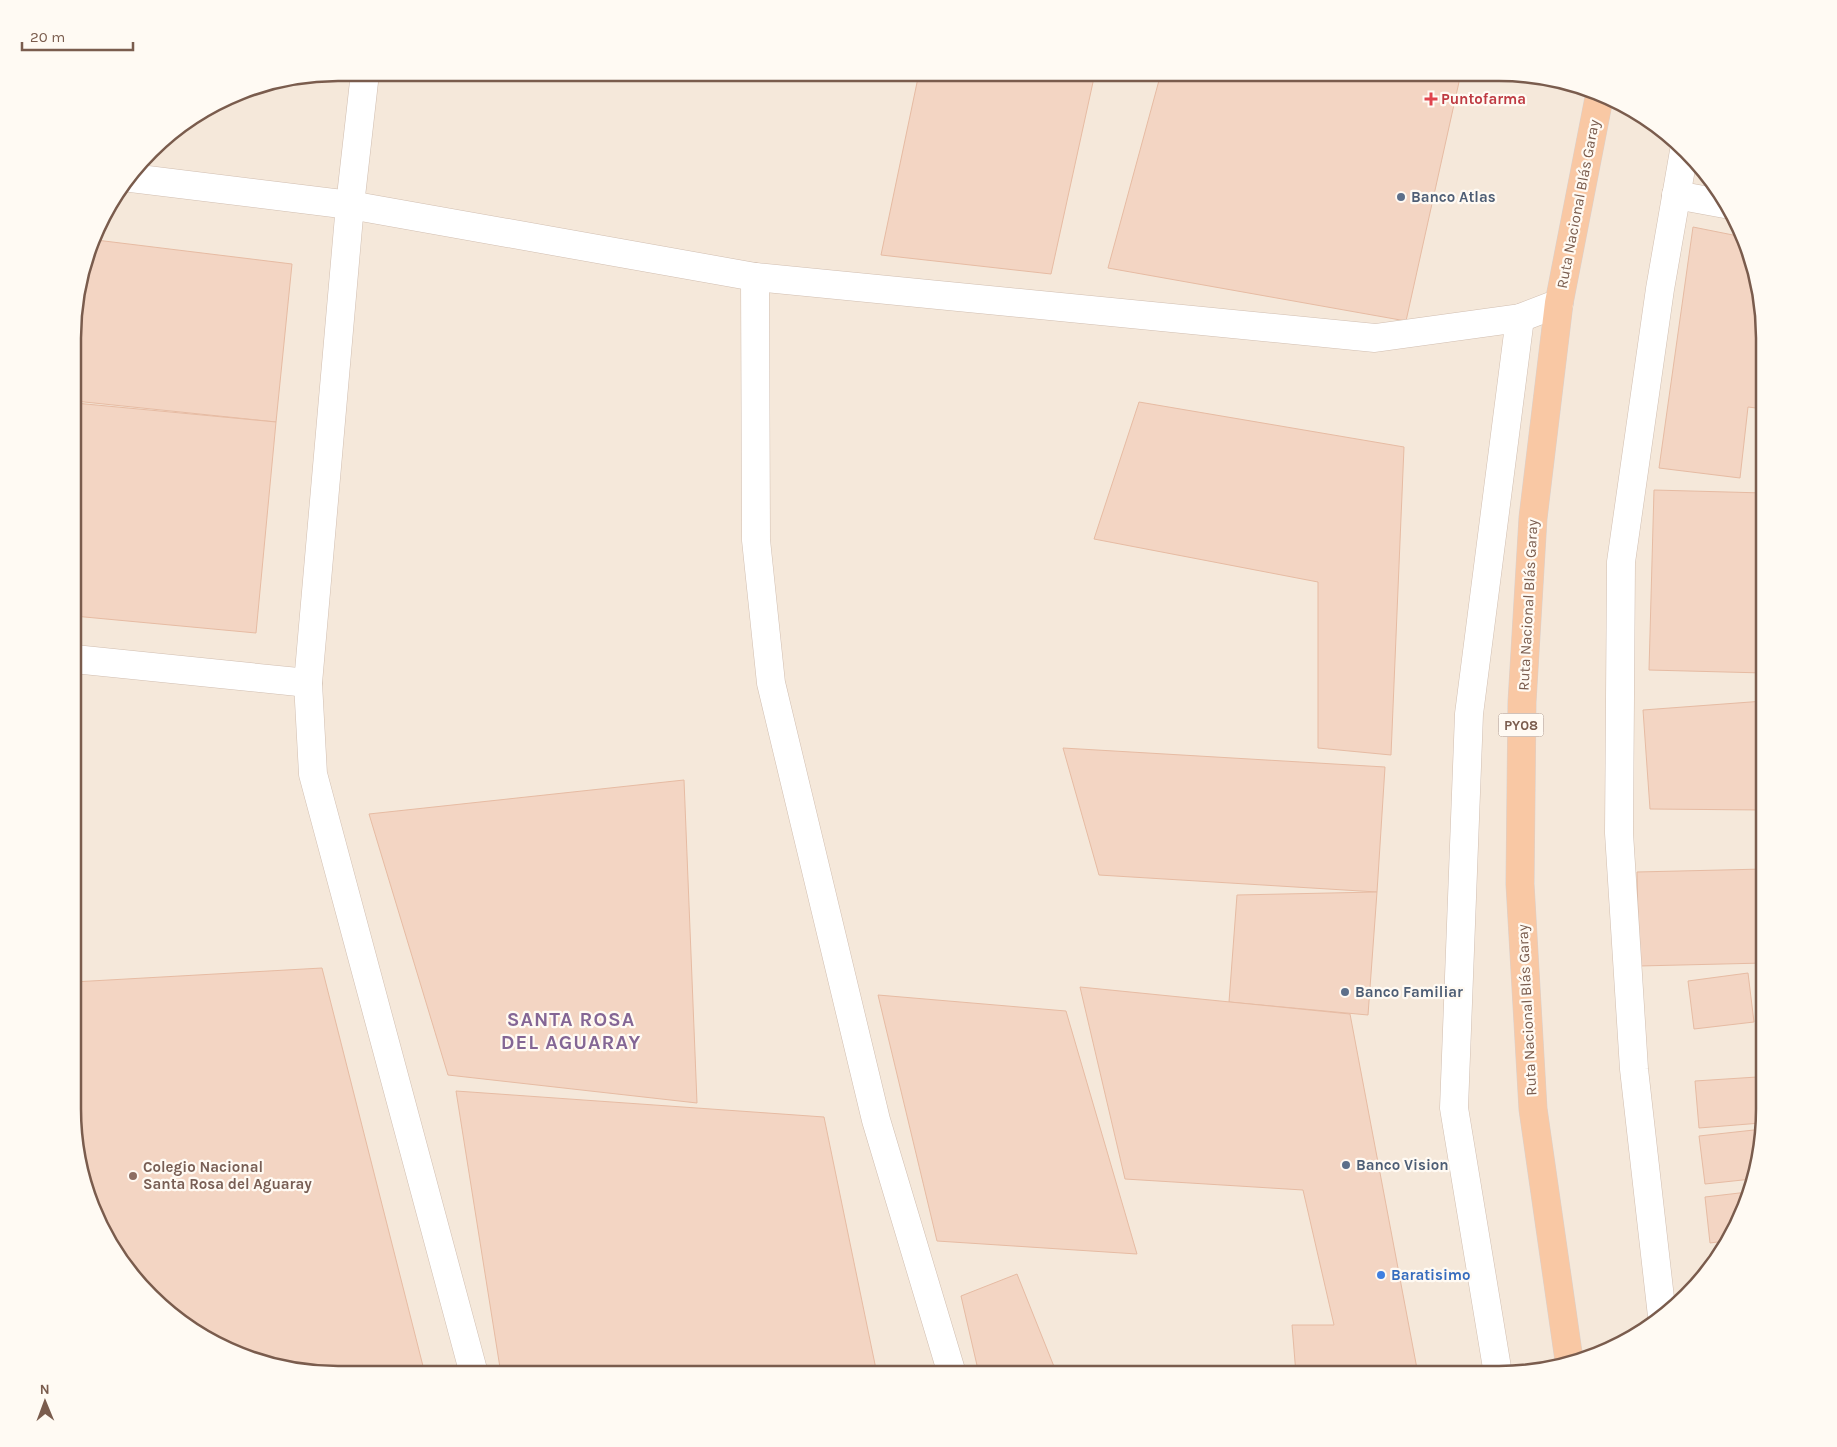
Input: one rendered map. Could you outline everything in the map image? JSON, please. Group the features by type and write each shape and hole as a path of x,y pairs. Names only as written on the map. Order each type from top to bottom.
{"highway":[{"name":"Ruta Nacional Blás Garay","path":"1569,1356 1533,1109 1520,884 1522,702 1532,518 1559,303 1598,102"}],"street":[{"path":"364,81 350,205 308,683 313,774 472,1366"},
{"path":"1661,1308 1634,1069 1619,833 1621,572 1660,289 1683,158"},
{"path":"137,179 350,205 755,277 1375,338 1520,318 1559,303"},
{"path":"1676,195 1716,202"},
{"path":"755,277 756,540 771,683 876,1120 950,1366"},
{"path":"1497,1366 1454,1108 1469,714 1520,318"},
{"path":"81,660 308,683"}],"shaded area":[{"path":"1499,81 1549,86 1597,101 1642,125 1681,156 1703,182 1729,225 1747,272 1754,305 1756,338 1756,1109 1751,1159 1736,1207 1712,1252 1681,1291 1642,1322 1597,1346 1549,1361 1499,1366 338,1366 288,1361 240,1346 195,1322 156,1291 134,1265 108,1222 90,1175 83,1142 81,1109 81,338 83,305 95,256 108,225 134,182 156,156 195,125 240,101 288,86 321,82"}],"building":[{"path":"917,81 1093,81 1051,274 881,255"},
{"path":"1159,81 1459,81 1406,321 1108,268"},
{"path":"1693,227 1734,235 1751,288 1756,338 1756,408 1748,407 1740,478 1659,468"},
{"path":"101,241 292,264 276,422 81,402 83,305 90,272"},
{"path":"1139,402 1404,447 1391,755 1318,748 1318,582 1094,539"},
{"path":"81,404 276,422 256,633 81,617"},
{"path":"1654,490 1756,493 1756,673 1649,670"},
{"path":"1756,702 1756,810 1650,809 1643,710"},
{"path":"1063,748 1385,767 1377,892 1099,875"},
{"path":"684,780 697,1103 448,1075 369,814"},
{"path":"1756,869 1756,963 1639,966 1637,872"},
{"path":"1377,892 1368,1015 1229,1002 1237,895"},
{"path":"322,968 423,1366 321,1365 305,1364 272,1357 240,1346 210,1331 182,1313 156,1291 134,1265 108,1222 95,1191 86,1159 81,1109 81,982"},
{"path":"1748,973 1754,1022 1694,1029 1688,981"},
{"path":"1080,987 1350,1014 1416,1366 1295,1366 1292,1325 1334,1325 1303,1190 1125,1179"},
{"path":"878,995 1066,1011 1137,1254 937,1241"},
{"path":"1756,1077 1755,1123 1699,1128 1695,1081"},
{"path":"456,1091 824,1117 875,1366 500,1366"},
{"path":"1755,1130 1751,1159 1746,1180 1705,1184 1699,1136"},
{"path":"1741,1193 1718,1242 1710,1243 1705,1197"},
{"path":"1017,1274 1054,1366 977,1366 961,1296"}],"place":[{"name":"Puntofarma","path":"1431,99"},
{"name":"Banco Atlas","path":"1401,197"},
{"name":"Banco Familiar","path":"1345,992"},
{"name":"Banco Vision","path":"1346,1165"},
{"name":"Colegio Nacional Santa Rosa del Aguaray","path":"133,1176"},
{"name":"Baratisimo","path":"1381,1275"}],"district":[{"name":"SANTA ROSA DEL AGUARAY","path":"571,1030"}]}
